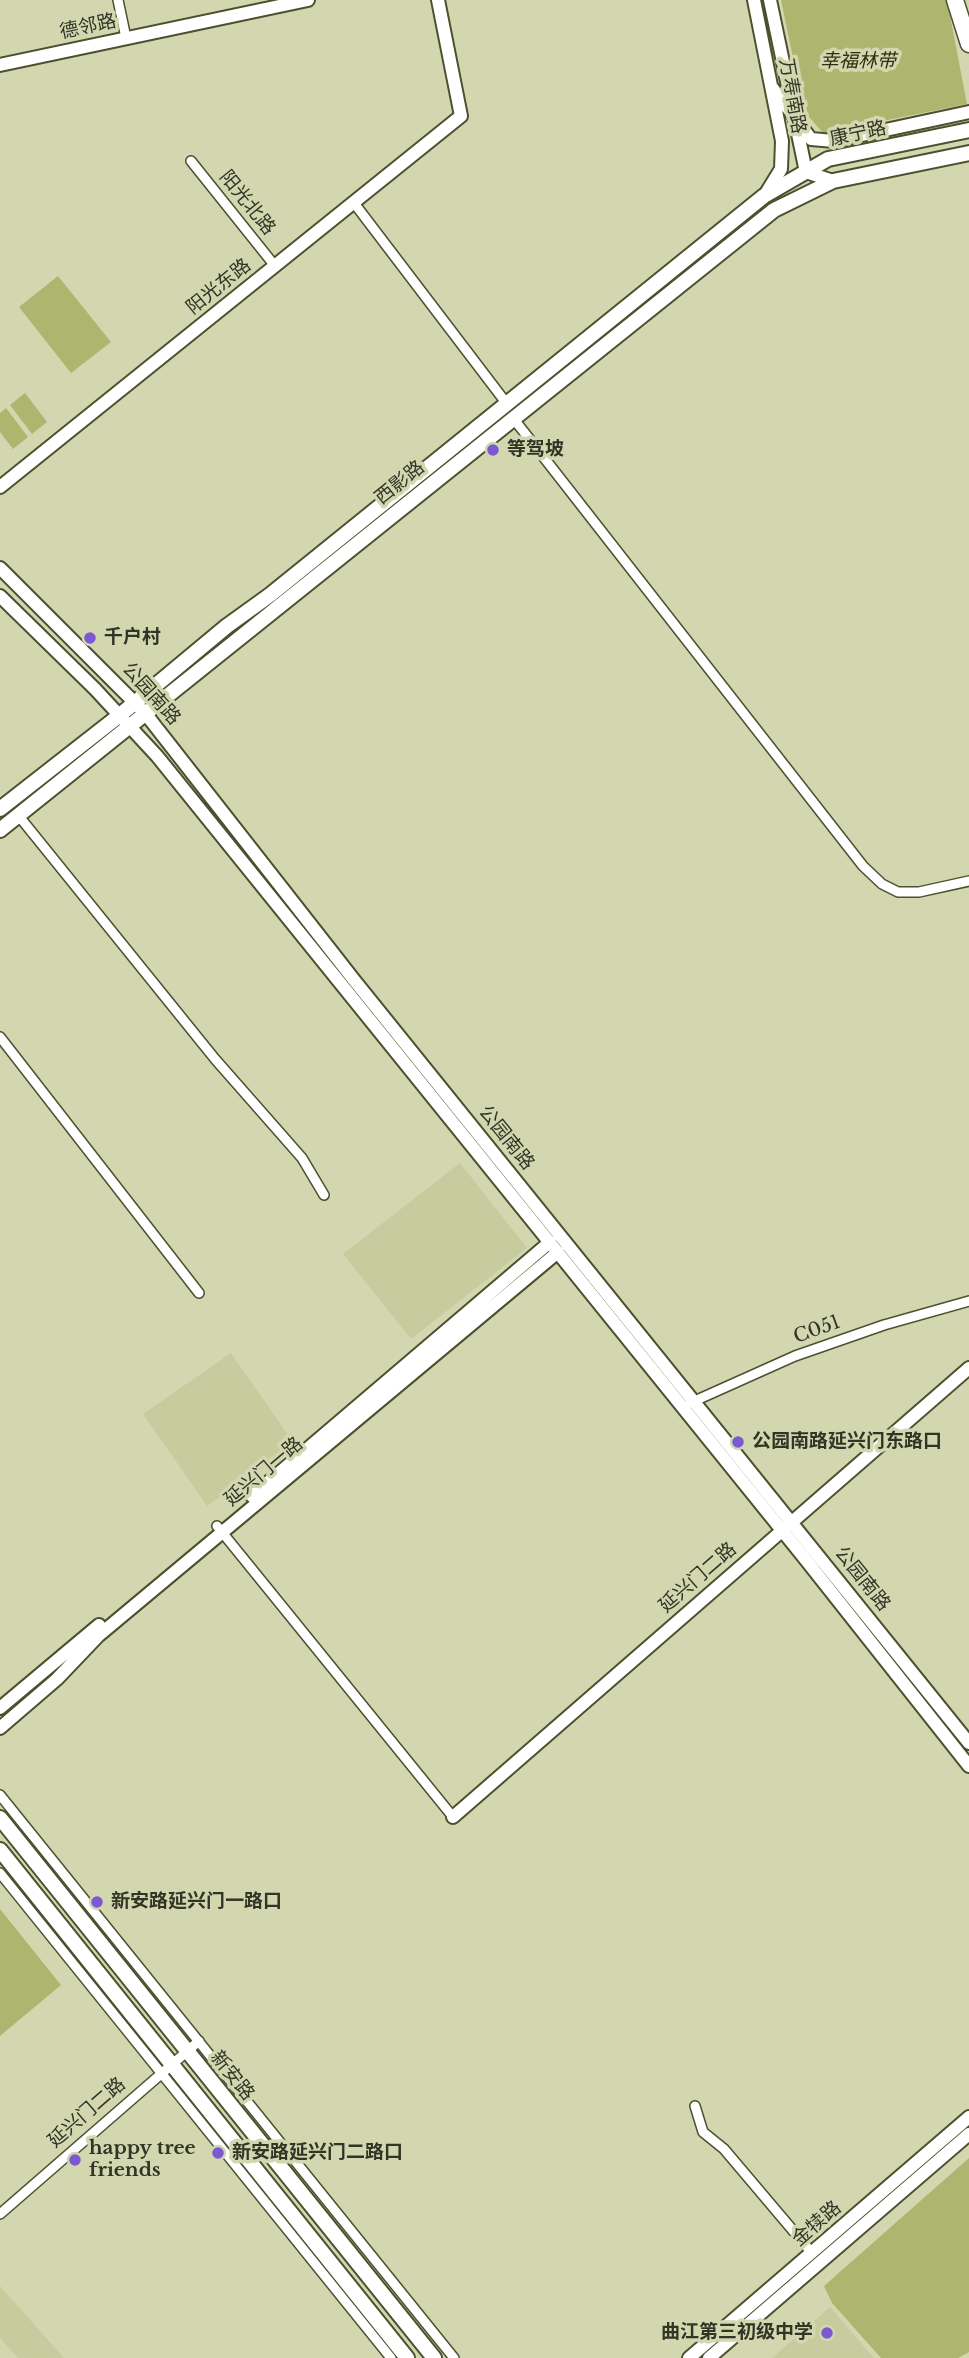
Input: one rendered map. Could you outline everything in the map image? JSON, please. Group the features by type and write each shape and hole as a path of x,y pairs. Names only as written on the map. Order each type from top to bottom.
{"highway":[{"path":"956,0 969,44"},
{"path":"964,0 969,30"}],"main road":[{"name":"德邻路","path":"0,65 308,0"},
{"name":"阳光东路","path":"0,487 461,116 438,0"},
{"name":"万寿南路","path":"754,0 782,141 780,169 764,196"},
{"path":"770,0 806,172 833,181"},
{"path":"771,86 811,139 834,141 969,112"},
{"name":"康宁路","path":"764,196 828,159 969,130"},
{"name":"西影路","path":"0,809 125,720 145,713 774,210 833,181 969,153"},
{"name":"西影路","path":"0,830 125,720 135,702 764,196"},
{"name":"公园南路","path":"0,568 145,713 688,1404 969,1743"},
{"name":"公园南路","path":"0,596 125,720 554,1247 688,1404"},
{"name":"延兴门一路","path":"0,1708 220,1529 554,1247"},
{"name":"延兴门二路","path":"453,1817 969,1368"},
{"name":"公园南路","path":"787,1525 969,1766"},
{"name":"延兴门一路","path":"0,1728 57,1679 98,1636 220,1529"},
{"name":"新安路","path":"0,1818 435,2358"},
{"name":"新安路","path":"0,1850 167,2069 407,2358"},
{"name":"金犊路","path":"689,2358 969,2117"},
{"name":"金犊路","path":"709,2358 969,2134"}],"street":[{"path":"118,0 126,38"},
{"name":"阳光北路","path":"191,161 275,266"},
{"path":"354,203 507,404"},
{"path":"513,418 863,866 882,884 898,892 919,892 969,881"},
{"path":"19,815 215,1059 302,1158 324,1195"},
{"path":"0,1037 199,1293"},
{"name":"C051","path":"688,1404 796,1356 884,1325 969,1301"},
{"path":"220,1529 453,1817"},
{"path":"0,1795 454,2358"},
{"path":"0,1873 167,2069 391,2358"},
{"name":"延兴门二路","path":"0,2214 199,2041"},
{"path":"695,2106 703,2132 724,2148 812,2253"}],"shaded area":[{"path":"460,1163 527,1248 411,1339 343,1254"},
{"path":"231,1353 295,1445 207,1506 143,1414"},
{"path":"0,2286 64,2358 18,2358 0,2338"},
{"name":"曲江第三初级中学","path":"830,2307 874,2358 772,2358"}],"green space":[{"name":"幸福林带","path":"781,0 947,0 967,104 823,133 804,111"},
{"path":"58,276 111,342 71,373 19,307"},
{"path":"25,393 47,422 32,434 10,405"},
{"path":"6,408 28,437 13,449 0,432 0,413"},
{"path":"0,1909 61,1985 0,2036"},
{"path":"969,2158 969,2352 958,2358 881,2358 832,2303 824,2286"}],"place":[{"name":"等驾坡","path":"493,450"},
{"name":"千户村","path":"90,638"},
{"name":"公园南路延兴门东路口","path":"738,1442"},
{"name":"新安路延兴门一路口","path":"97,1902"},
{"name":"新安路延兴门二路口","path":"218,2153"},
{"name":"happy tree friends","path":"75,2160"},
{"name":"曲江第三初级中学","path":"827,2333"}]}
